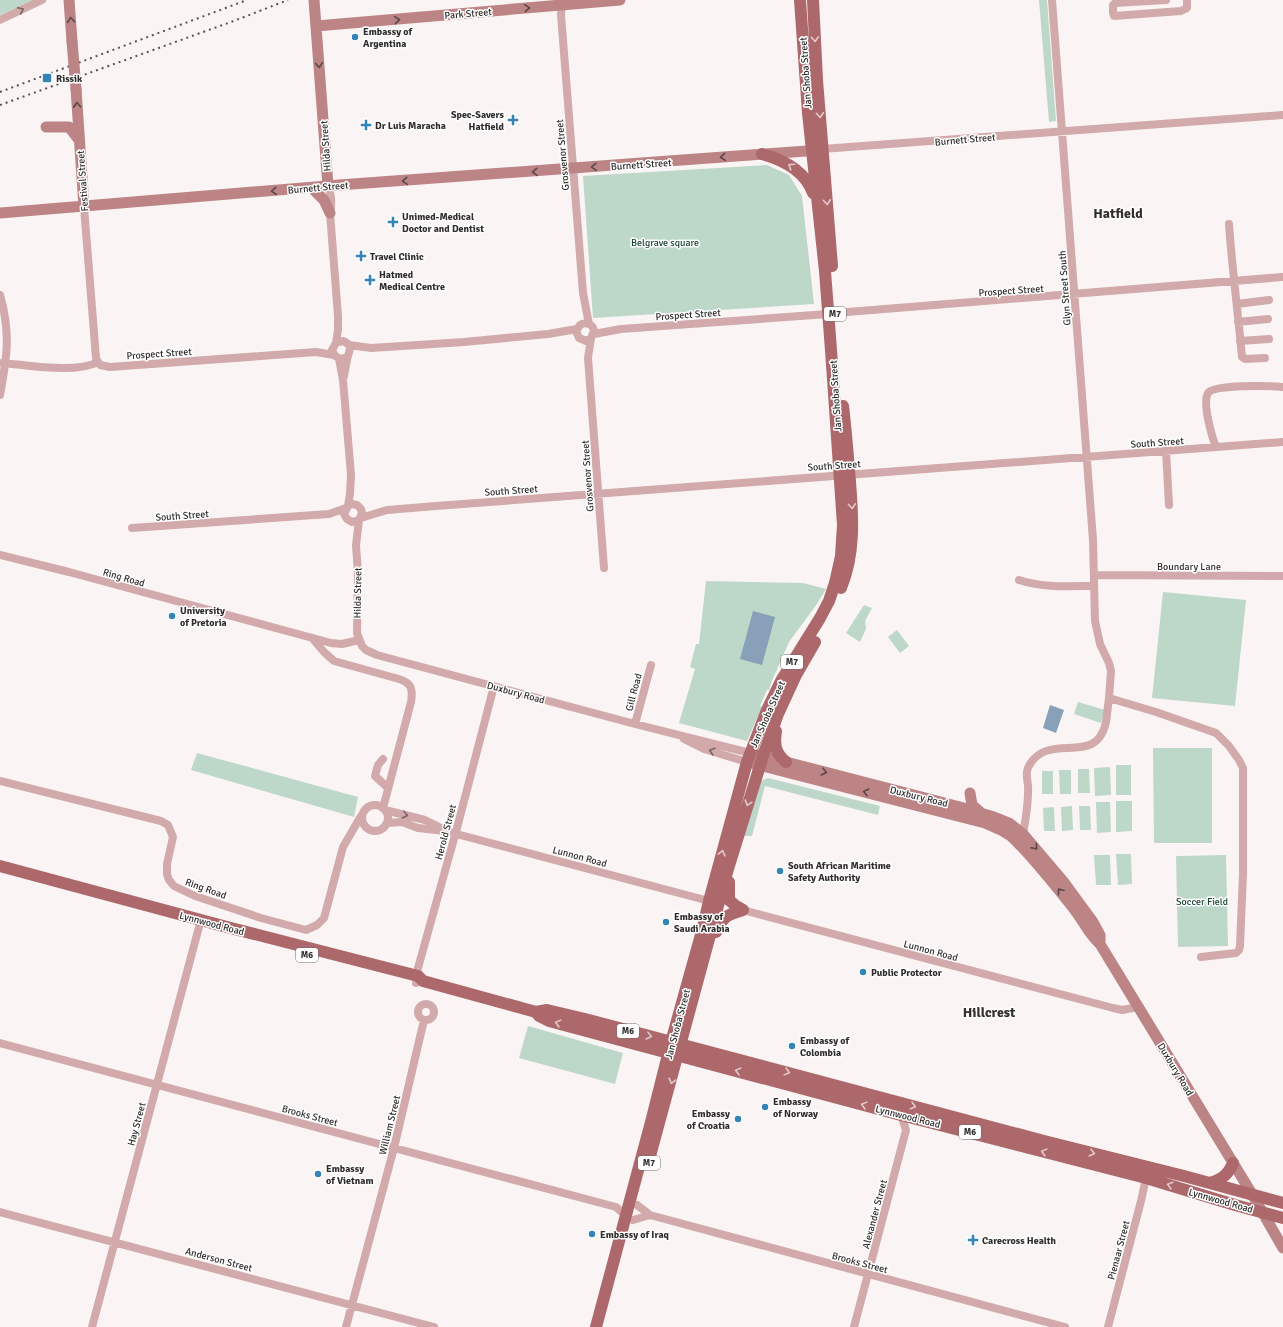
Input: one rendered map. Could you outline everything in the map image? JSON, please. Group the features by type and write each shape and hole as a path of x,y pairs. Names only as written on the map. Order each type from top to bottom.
{"main road":[{"name":"Jan Shoba Street","path":"728,867 761,761 778,714 796,675 825,625 845,577 850,556 852,532 845,474 817,150 804,72 800,0"},
{"name":"Jan Shoba Street","path":"813,0 818,210 832,314"},
{"path":"762,154 783,161 801,173 809,185 818,210"},
{"name":"Jan Shoba Street","path":"675,1048 707,947 714,902 749,758 767,710 781,681 820,618 835,583 841,556 845,474"},
{"path":"778,714 775,746 779,755 786,762"},
{"name":"Lynnwood Road","path":"0,866 536,1012 541,1010 553,1011 901,1115 1146,1178 1283,1218"},
{"path":"714,902 728,867"},
{"path":"728,867 729,900 743,910"},
{"name":"Lynnwood Road","path":"0,874 199,927 419,980"},
{"name":"Jan Shoba Street","path":"604,1327 633,1203 675,1048 702,931 714,902"},
{"path":"707,947 723,918 729,914 743,910"},
{"name":"Lynnwood Road","path":"675,1048 1210,1183 1283,1203"},
{"path":"1127,1162 1132,1167 1145,1172 1146,1178"},
{"path":"1210,1183 1225,1176 1233,1163"},
{"name":"Jan Shoba Street","path":"596,1327 630,1218"}],"street":[{"path":"0,20 42,0"},
{"name":"Festival Street","path":"69,0 96,358 98,362"},
{"name":"Hilda Street","path":"314,0 328,186 331,193 332,203 330,213 338,316 338,330 335,344"},
{"name":"Park Street","path":"316,26 620,0"},
{"name":"Glyn Street South","path":"1023,834 1029,800 1027,772 1030,763 1046,751 1055,748 1084,747 1095,743 1098,740 1104,729 1109,698 1111,671 1097,634 1094,612 1095,575 1052,0"},
{"path":"1166,0 1115,3 1113,5 1113,13 1114,16 1181,10 1187,8 1187,0"},
{"name":"Grosvenor Street","path":"559,5 574,169 583,293 592,331 588,358 604,568"},
{"name":"Burnett Street","path":"0,213 328,186 574,169 1283,115"},
{"path":"46,127 69,127 79,140"},
{"path":"57,209 76,199 83,188 93,198 99,200 145,198 159,201"},
{"path":"312,188 324,200 330,213"},
{"path":"1229,224 1242,357 1265,358"},
{"name":"Prospect Street","path":"592,331 832,314 1283,277"},
{"name":"Grosvenor Street","path":"578,327 583,293"},
{"path":"0,295 5,315 8,339 3,363 0,394"},
{"path":"1237,304 1269,300"},
{"name":"Hilda Street","path":"338,316 348,349 343,380"},
{"path":"1238,322 1268,319"},
{"path":"348,349 343,359 336,357 332,350 335,344 340,341 348,349 472,342 548,334 578,327 584,323 592,331 586,341 563,335 548,334"},
{"path":"578,327 576,334 580,339"},
{"name":"Grosvenor Street","path":"580,339 588,358"},
{"path":"1240,341 1268,339"},
{"name":"Prospect Street","path":"316,352 335,344"},
{"name":"Prospect Street","path":"3,363 58,367 86,367 98,362 110,367 316,352 336,357"},
{"name":"Hilda Street","path":"336,357 343,380 350,475 350,494 347,507"},
{"path":"1216,447 1211,435 1207,415 1208,391 1215,388 1252,386 1283,387"},
{"name":"South Street","path":"360,518 387,510 845,474 1283,442"},
{"path":"1166,451 1169,505"},
{"name":"Hilda Street","path":"350,475 358,506"},
{"path":"352,504 358,506 362,513 360,518 355,522 348,520 344,514 347,507 352,504"},
{"name":"South Street","path":"358,506 387,510"},
{"name":"South Street","path":"132,528 329,514 347,507"},
{"name":"South Street","path":"329,514 348,520"},
{"name":"Hilda Street","path":"359,640 356,622 358,574 356,545 360,518"},
{"name":"Hilda Street","path":"348,520 356,545"},
{"name":"Ring Road","path":"0,555 69,572 311,638 337,644 359,640"},
{"name":"Boundary Lane","path":"1095,575 1283,576"},
{"path":"1019,580 1030,584 1042,585 1094,586"},
{"path":"311,638 334,661 399,679 410,685 412,691 411,702 388,787 384,809"},
{"name":"Duxbury Road","path":"359,640 366,650 377,655 678,736 704,749 761,761 993,826 1003,831 1016,841 1057,887 1078,914 1092,936 1100,944 1252,1194 1283,1248"},
{"name":"Gill Road","path":"635,724 650,665"},
{"name":"Herold Street","path":"419,980 418,968 456,833 494,686"},
{"path":"1109,698 1156,712 1216,733 1240,760 1243,768 1243,874 1240,946 1236,953 1201,957"},
{"path":"383,759 378,765 375,776 388,787"},
{"name":"Duxbury Road","path":"761,761 786,762 960,807 1009,823 1023,834 1083,907 1098,932 1100,944"},
{"name":"Ring Road","path":"0,781 161,821 168,825 173,837 167,874 169,880 174,886 195,896 261,918 306,930 317,926 324,918 343,847 361,816"},
{"path":"970,793 972,805 981,813"},
{"path":"352,833 361,830 374,831 384,828 387,824 388,816 384,809 376,805 368,806 361,816 363,824 369,830"},
{"path":"926,808 944,810 960,807 965,814 986,821 993,826"},
{"name":"Lunnon Road","path":"384,809 425,820 445,831"},
{"name":"Lunnon Road","path":"387,824 402,822 418,828 456,833 1113,1008 1122,1010 1138,1007"},
{"name":"Hay Street","path":"92,1327 199,927"},
{"name":"William Street","path":"346,1327 394,1148 424,1020"},
{"name":"Brooks Street","path":"0,1043 616,1207 630,1218"},
{"path":"901,1115 906,1130 919,1120"},
{"name":"Alexander Street","path":"854,1327 906,1130"},
{"name":"Pienaar Street","path":"1108,1327 1146,1178"},
{"path":"616,1207 633,1203"},
{"name":"Brooks Street","path":"633,1203 650,1215 1065,1327"},
{"name":"Anderson Street","path":"0,1212 434,1327"},
{"path":"630,1218 650,1215"}],"green space":[{"path":"0,0 34,0 0,15"},
{"path":"1039,0 1047,0 1056,121 1049,122"},
{"name":"Belgrave square","path":"767,165 789,175 802,196 814,304 593,318 583,176"},
{"path":"706,581 803,583 826,589 817,604 789,642 769,690 767,690 760,706 762,707 747,741 679,723 695,669 690,667 696,644 699,644"},
{"path":"1163,592 1246,600 1235,706 1152,698"},
{"path":"864,605 872,608 865,621 866,629 860,642 846,633"},
{"path":"897,630 909,646 900,653 888,637"},
{"path":"1078,702 1105,710 1101,723 1074,714"},
{"path":"1153,748 1212,748 1212,843 1154,843"},
{"path":"197,753 358,797 354,817 191,770"},
{"path":"1116,765 1131,765 1131,795 1116,795"},
{"path":"1110,767 1111,795 1095,796 1094,768"},
{"path":"1078,769 1089,769 1090,793 1078,793"},
{"path":"1059,770 1071,770 1071,794 1060,794"},
{"path":"1042,771 1053,771 1053,794 1042,794"},
{"path":"768,778 880,806 878,815 765,786 752,836 746,836 742,834 760,781"},
{"path":"1116,801 1132,801 1132,831 1116,832"},
{"path":"1096,802 1110,802 1111,832 1097,833"},
{"path":"1072,806 1073,830 1062,831 1061,807"},
{"path":"1079,806 1090,806 1091,830 1080,830"},
{"path":"1054,807 1055,831 1044,831 1043,808"},
{"path":"1116,854 1131,854 1132,884 1118,885"},
{"path":"1094,855 1110,855 1111,885 1096,885"},
{"name":"Soccer Field","path":"1226,855 1228,946 1178,947 1176,856"},
{"path":"528,1026 623,1053 615,1084 519,1058"}],"water":[{"path":"753,611 775,617 762,665 740,659"},
{"path":"1050,705 1064,710 1056,733 1043,728"}],"railway":[{"path":"0,92 247,0"},
{"path":"0,105 288,0"}],"place":[{"name":"Embassy of Argentina","path":"355,37"},
{"name":"Rissik","path":"47,78"},
{"name":"Spec-Savers Hatfield","path":"513,120"},
{"name":"Dr Luis Maracha","path":"366,125"},
{"name":"Unimed-Medical Doctor and Dentist","path":"393,222"},
{"name":"Travel Clinic","path":"361,256"},
{"name":"Hatmed Medical Centre","path":"370,280"},
{"name":"University of Pretoria","path":"172,616"},
{"name":"South African Maritime Safety Authority","path":"780,871"},
{"name":"Embassy of Saudi Arabia","path":"666,922"},
{"name":"Public Protector","path":"863,972"},
{"name":"Embassy of Colombia","path":"792,1046"},
{"name":"Embassy of Norway","path":"765,1107"},
{"name":"Embassy of Croatia","path":"738,1119"},
{"name":"Embassy of Vietnam","path":"318,1174"},
{"name":"Embassy of Iraq","path":"592,1234"},
{"name":"Carecross Health","path":"973,1240"}],"district":[{"name":"Hatfield","path":"1118,213"},
{"name":"Hillcrest","path":"989,1012"}]}
